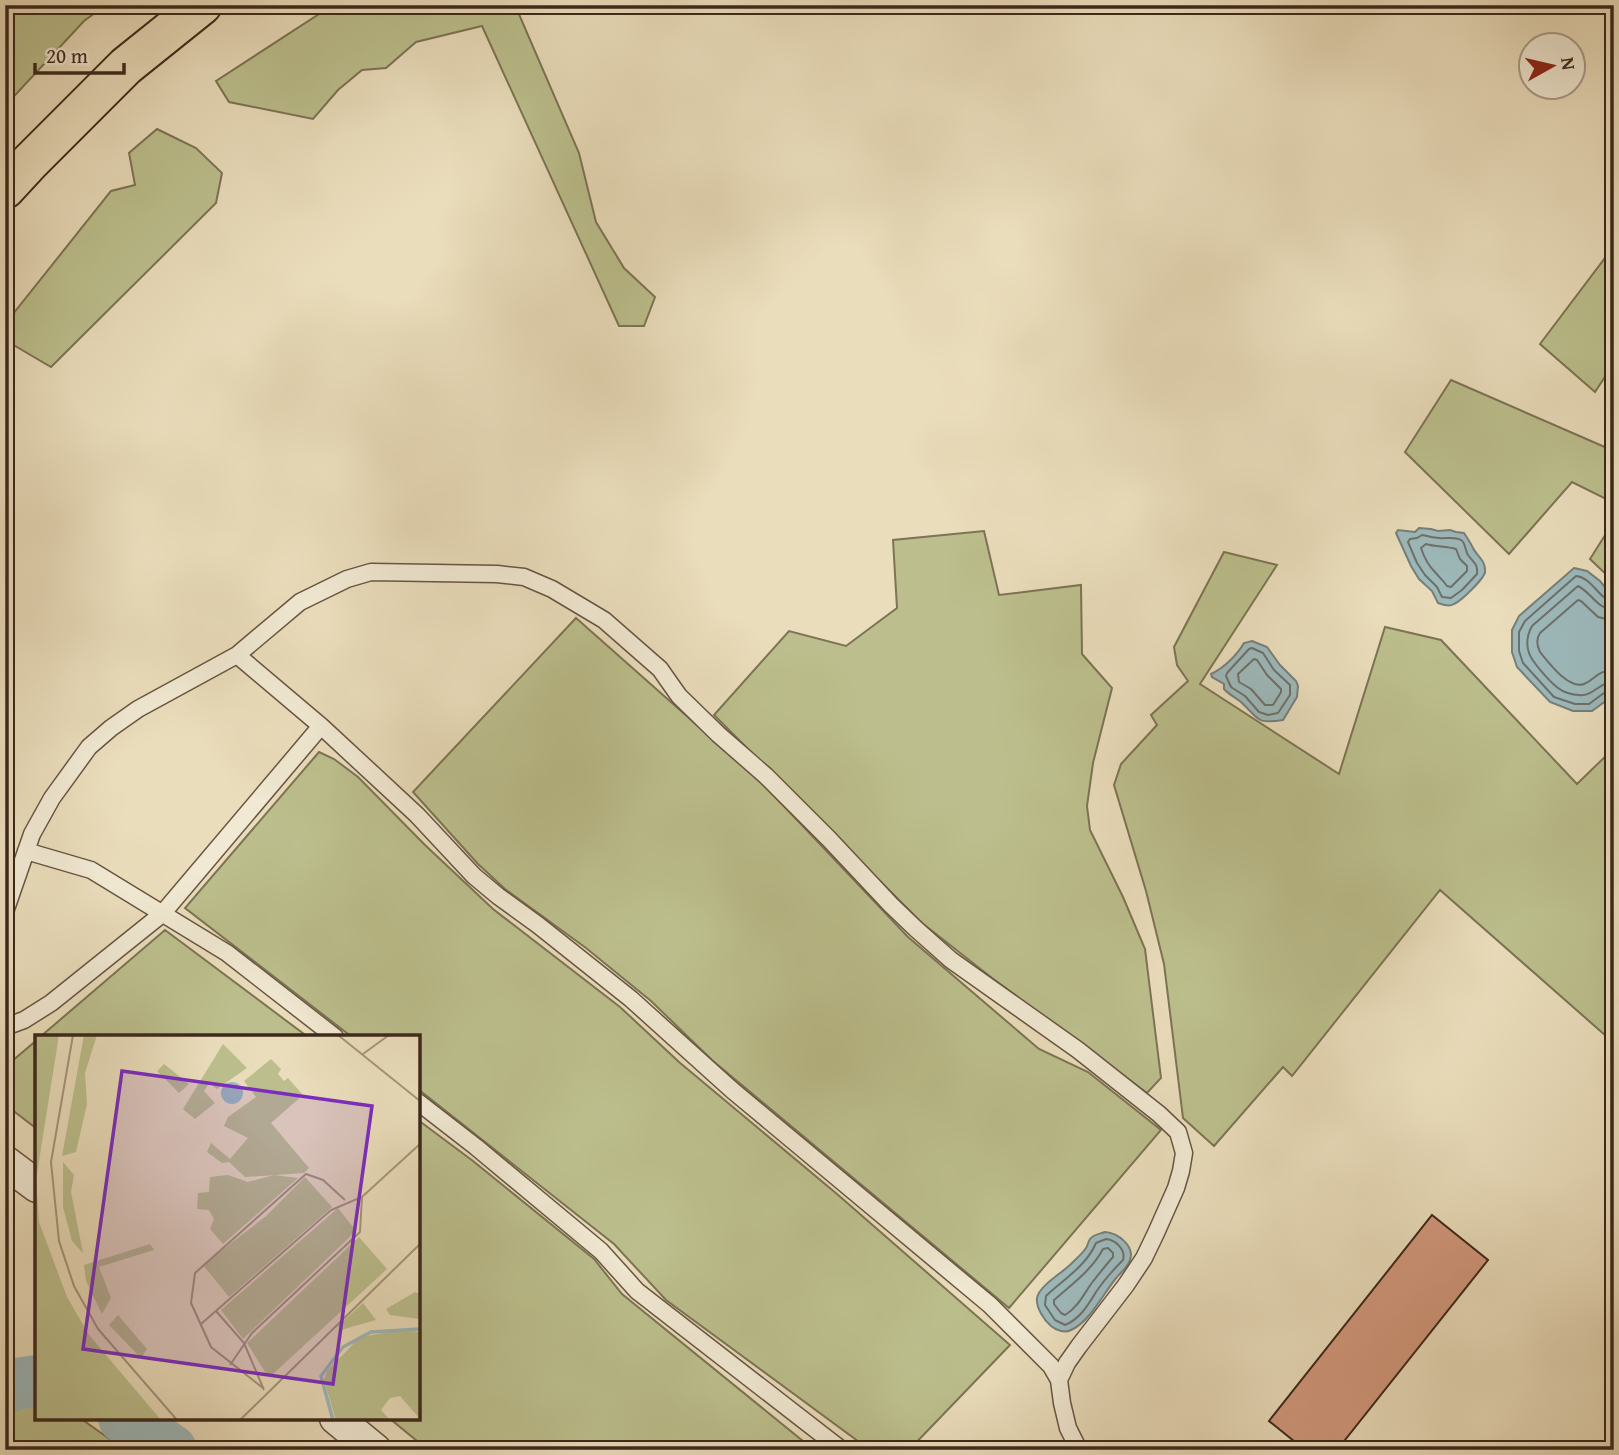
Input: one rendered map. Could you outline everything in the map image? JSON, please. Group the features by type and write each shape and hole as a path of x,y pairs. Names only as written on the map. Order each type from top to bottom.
{"main road":[{"path":"5,189 126,66 202,5"}],"street":[{"path":"5,1162 35,1184"},
{"path":"338,1420 375,1450"}],"lane":[{"path":"5,912 32,834 52,798 89,747 138,709 237,656 300,602 347,579 371,572 497,574 524,577 552,589 604,620 660,669 679,696 830,839 915,929 951,960 1078,1049 1178,1132 1184,1153 1181,1171 1156,1233 1144,1258 1067,1363 1059,1380"},
{"path":"237,656 321,726 417,814 474,876 631,999 732,1090 990,1305 1051,1366 1059,1380 1062,1403 1079,1450"},
{"path":"5,1027 24,1020 51,1003 162,915 321,726"},
{"path":"26,851 91,870 227,953 332,1035"},
{"path":"420,1104 601,1251 637,1292 842,1450"}],"green space":[{"path":"5,5 106,5 84,21 5,106"},
{"path":"333,5 515,5 579,153 596,222 624,268 655,297 644,326 619,326 482,26 416,42 386,68 362,70 338,90 313,119 229,102 216,81"},
{"path":"157,129 196,148 222,173 216,203 51,367 5,340 5,324 111,191 135,185 129,153"},
{"path":"1614,246 1614,363 1595,392 1540,344"},
{"path":"1451,380 1614,451 1614,503 1572,482 1509,554 1405,452"},
{"path":"1614,521 1614,582 1590,559"},
{"path":"984,531 999,595 1081,585 1082,654 1112,688 1093,763 1087,806 1090,830 1145,949 1161,1078 1147,1093 922,923 714,715 789,631 846,646 897,608 893,540"},
{"path":"1224,552 1277,565 1200,684 1339,774 1385,627 1441,640 1577,784 1614,748 1614,1043 1440,890 1292,1076 1283,1067 1214,1146 1183,1118 1164,964 1146,891 1114,785 1121,764 1157,725 1151,715 1188,681 1177,665 1174,647"},
{"path":"576,618 759,780 908,937 1039,1049 1088,1072 1161,1130 1009,1308 713,1061 651,1001 586,948 505,889 478,864 413,792"},
{"path":"319,752 334,759 358,777 493,909 620,1007 679,1062 837,1194 1010,1345 909,1450 870,1450 666,1300 614,1244 420,1091 420,1035 349,1035 185,908"},
{"path":"165,930 305,1035 42,1035"},
{"path":"35,1042 35,1127 7,1106 5,1067"},
{"path":"420,1121 594,1259 622,1294 814,1450 428,1450 391,1420 420,1420"},
{"path":"35,1399 35,1420 83,1420 125,1450 5,1450 5,1406"}],"water":[{"path":"1419,528 1464,533 1484,564 1485,572 1481,580 1452,605 1438,603 1432,591 1419,579 1396,533 1398,530 1415,532"},
{"path":"1574,568 1587,571 1600,581 1614,598 1614,695 1592,711 1573,711 1550,702 1517,667 1512,652 1512,630 1519,616"},
{"path":"1252,641 1267,647 1298,686 1297,697 1283,720 1259,719 1224,689 1224,684 1212,677 1211,674 1230,661 1244,643"},
{"path":"1105,1232 1120,1238 1128,1245 1131,1255 1129,1263 1078,1326 1069,1331 1056,1329 1039,1310 1039,1293 1081,1254 1092,1237"}],"building":[{"path":"1432,1215 1488,1260 1337,1450 1305,1450 1269,1421"}],"waterway":[{"path":"5,1388 35,1381"},
{"path":"127,1420 171,1450"}]}
